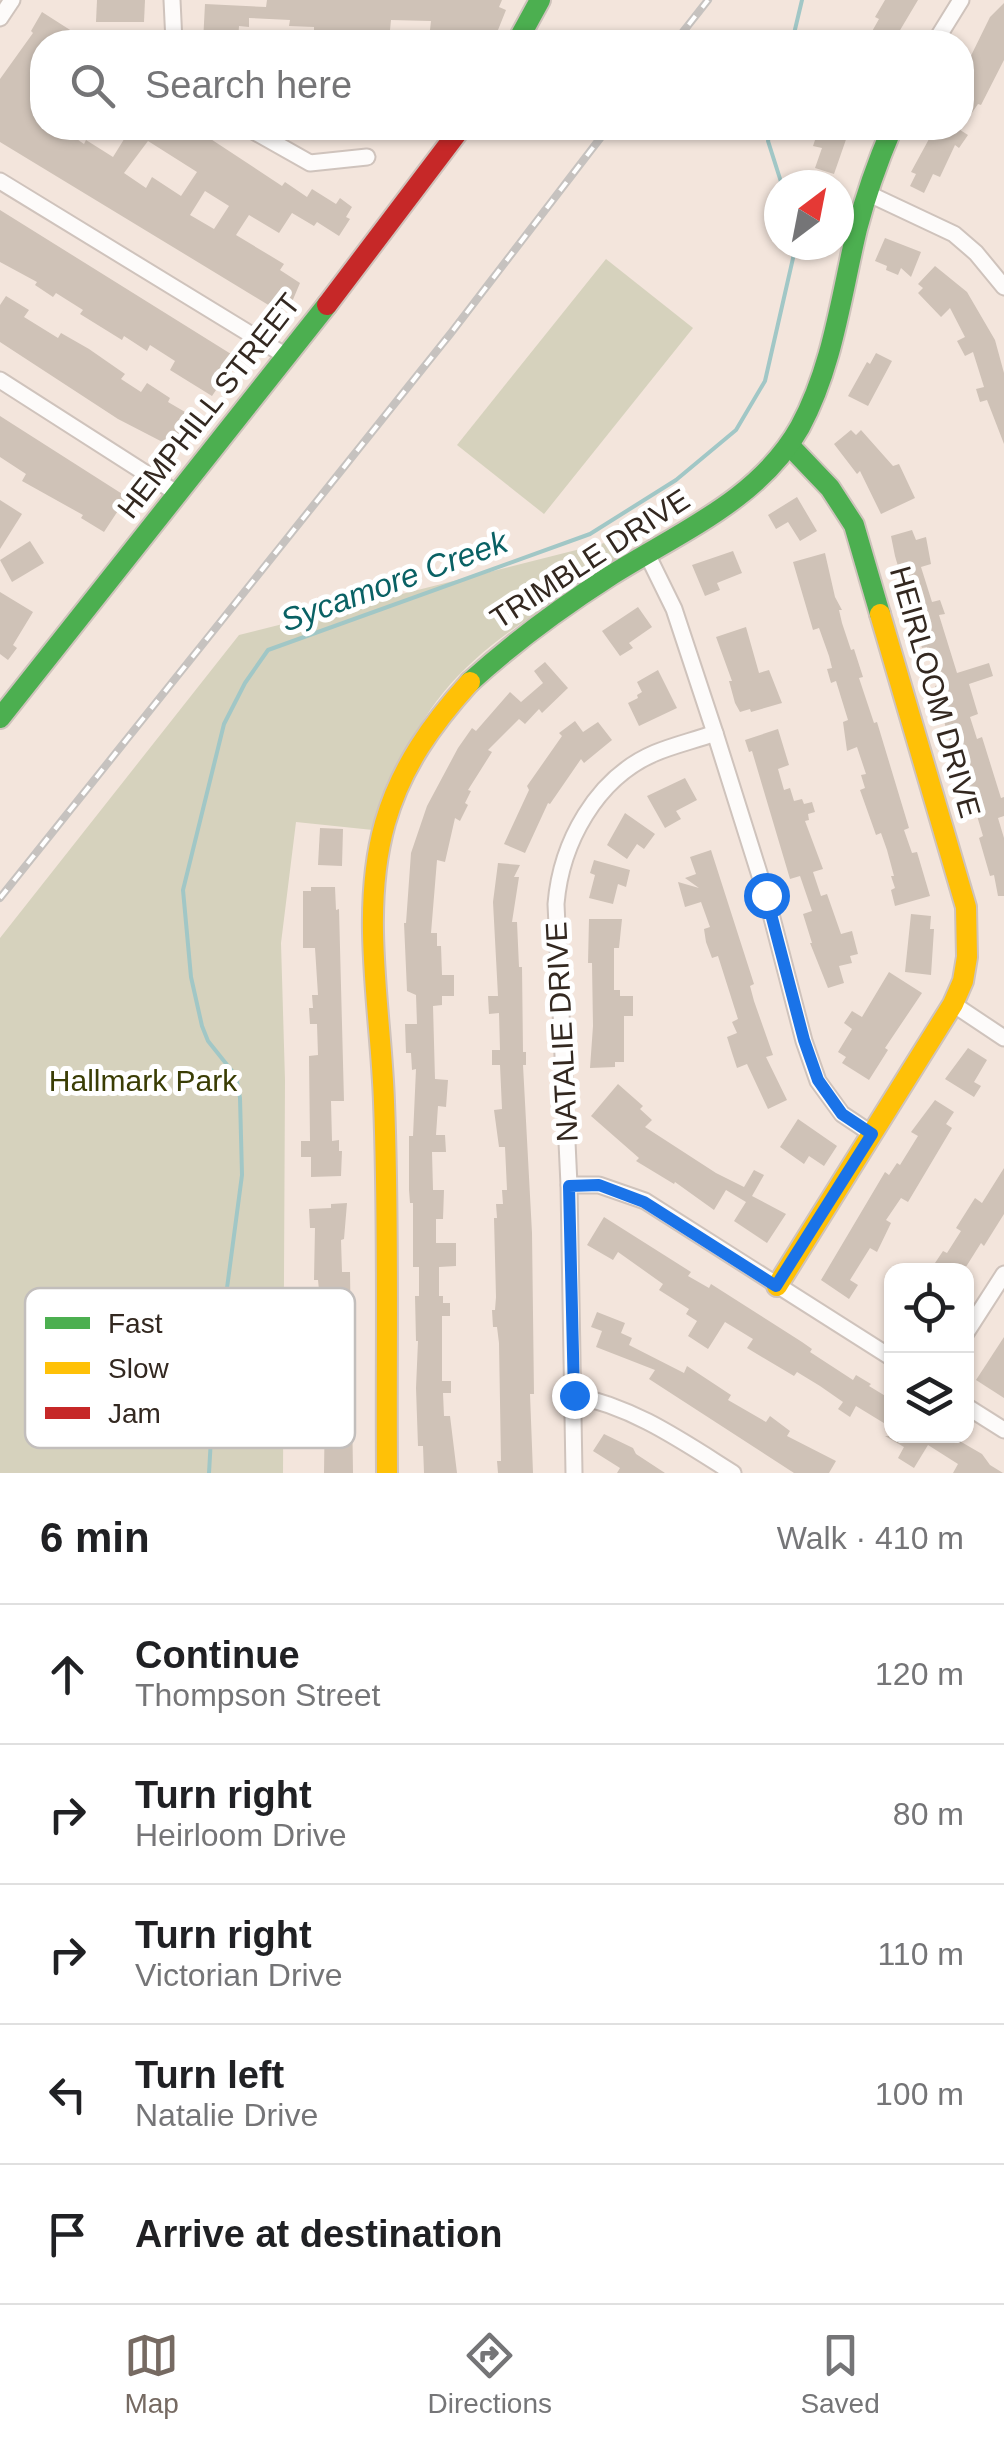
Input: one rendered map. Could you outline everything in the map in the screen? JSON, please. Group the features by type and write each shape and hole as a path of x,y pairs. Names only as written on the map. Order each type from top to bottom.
{"street":[{"path":"0,18 12,0"},
{"path":"172,0 173,30"},
{"path":"524,30 540,0"},
{"path":"942,30 960,0"},
{"path":"270,140 310,162 367,157"},
{"name":"HEMPHILL STREET","path":"0,718 452,140"},
{"name":"TRIMBLE DRIVE","path":"387,1473 384,1099 374,890 397,788 436,721 502,650 740,498 789,445 818,390 867,193 887,140"},
{"path":"0,181 286,356"},
{"path":"867,193 954,234 1004,287"},
{"path":"0,380 178,494"},
{"name":"HEIRLOOM DRIVE","path":"776,1286 953,1004 969,957 966,907 864,552 845,508 812,466 789,445"},
{"path":"647,554 674,608 715,733 818,1080 842,1114 872,1134"},
{"name":"NATALIE DRIVE","path":"574,1473 569,1186 556,904 564,855 589,808 633,766 653,754 715,733"},
{"path":"953,1004 1004,1038"},
{"path":"569,1186 599,1185 644,1202 884,1353"},
{"path":"974,1321 1004,1274"},
{"path":"574,1395 601,1400 650,1421 733,1473"},
{"path":"974,1411 1004,1430"}],"green space":[{"path":"606,259 693,328 544,514 457,445"},
{"name":"Hallmark Park","path":"604,543 621,560 503,636 461,673 432,708 412,741 373,830 296,822 281,943 284,1288 25,1288 25,1448 283,1448 283,1473 0,1473 0,938 239,635"}],"building":[{"path":"97,0 145,0 144,22 96,22"},
{"path":"267,0 502,0 499,7 506,10 498,30 430,30 431,21 391,20 390,30 314,30 289,26 290,20 249,18 249,27 239,26 239,30 204,30 205,4 266,7"},
{"path":"885,0 918,0 900,30 873,30 879,19 875,17"},
{"path":"1004,3 1004,60 981,105 974,110 974,50 990,17"},
{"path":"42,12 70,30 32,30"},
{"path":"30,37 30,140 78,140 84,144 86,140 113,157 124,140 212,140 282,186 285,182 307,197 312,189 336,204 340,198 352,207 346,217 350,219 339,236 292,213 279,233 249,215 236,235 284,264 280,270 300,283 289,309 284,306 280,312 0,142 0,79","holes":["148,141 197,172 181,196 152,177 146,188 124,173","205,191 229,206 214,229 190,215"]},
{"path":"815,140 846,140 835,170 815,168 822,148 813,146"},
{"path":"928,140 965,140 959,148 955,145 940,177 933,174 924,193 910,186 916,174 911,172"},
{"path":"0,210 231,354 228,358 232,366 212,396 170,370 175,361 150,345 147,351 124,336 122,340 80,314 83,310 56,293 53,297 35,285 37,282 0,262"},
{"path":"885,238 921,252 911,277 901,268 898,275 875,261"},
{"path":"935,266 967,292 995,340 1004,373 1004,444 987,400 980,402 976,389 984,387 973,352 965,356 957,341 965,337 950,308 941,317 918,293 923,288 918,284"},
{"path":"6,296 29,310 24,317 58,338 61,333 89,349 125,374 121,379 141,392 147,383 170,398 168,402 197,419 178,450 118,419 0,342 0,305"},
{"path":"876,353 892,361 868,406 848,396"},
{"path":"0,416 127,497 104,532 81,518 83,515 22,481 26,474 0,457"},
{"path":"851,430 856,435 861,430 893,466 899,464 915,498 881,514 860,471 857,474 834,444"},
{"path":"797,497 817,531 800,541 788,522 776,529 768,515"},
{"path":"0,500 22,514 0,549"},
{"path":"912,530 916,540 926,537 931,564 921,567 932,602 940,600 945,614 939,615 957,673 989,663 993,676 969,684 978,714 970,717 977,739 982,737 1001,798 1004,797 1004,816 998,818 1004,838 1004,896 998,896 994,875 990,876 979,838 983,836 957,748 952,750 948,736 935,686 939,685 927,647 922,648 895,556 891,536"},
{"path":"30,541 44,563 12,582 0,560"},
{"path":"733,551 742,573 717,583 720,590 705,596 692,565"},
{"path":"825,553 842,610 842,623 851,650 854,649 863,677 859,678 874,723 877,722 909,828 904,830 912,853 917,852 930,896 895,906 891,890 895,888 894,876 887,850 881,833 876,835 860,790 865,788 861,775 866,774 857,747 847,751 843,722 848,720 836,681 831,683 829,656 819,628 813,630 793,562"},
{"path":"0,592 33,612 8,660 0,654"},
{"path":"638,607 652,627 629,643 633,648 620,656 602,631"},
{"path":"746,627 759,673 769,670 782,703 740,712 716,637"},
{"path":"545,662 568,688 525,724 519,719 488,750 492,752 468,790 468,805 460,821 455,818 445,862 437,860 431,933 437,933 437,946 441,946 442,975 454,975 454,996 442,996 442,1005 433,1006 435,1079 448,1080 446,1107 438,1106 436,1135 445,1135 446,1152 432,1152 433,1190 444,1190 443,1219 436,1219 436,1243 456,1243 456,1266 439,1267 439,1296 443,1296 443,1303 450,1303 450,1316 442,1316 442,1381 451,1381 451,1393 443,1393 444,1416 450,1416 457,1473 424,1473 423,1446 418,1446 416,1388 415,1296 419,1296 419,1267 413,1267 413,1203 409,1190 409,1136 413,1136 416,1069 412,1070 411,1053 406,1053 405,1024 417,1024 416,995 407,991 404,923 411,853 427,806 472,728 476,731 510,692 521,702 543,683 534,671"},
{"path":"658,670 677,708 639,726 628,703 642,692 637,682"},
{"path":"575,721 583,732 598,722 612,740 584,763 581,759 548,803 525,853 504,844 529,790 527,786 562,736 559,733"},
{"path":"778,729 789,765 778,769 784,790 790,788 794,801 812,802 815,812 808,814 809,820 805,821 823,869 813,872 821,896 827,894 841,934 852,931 858,954 850,956 852,963 839,966 844,983 828,988 803,914 812,911 800,876 790,879 752,751 749,752 745,740"},
{"path":"685,778 697,800 676,811 681,819 665,828 647,796"},
{"path":"625,813 655,834 644,849 637,844 627,859 607,845"},
{"path":"320,828 343,829 342,866 318,865"},
{"path":"711,850 773,1055 766,1057 787,1100 768,1109 747,1064 737,1068 732,1053 727,1037 737,1033 732,1022 738,1019 718,956 712,958 706,942 704,929 710,927 701,902 685,907 678,882 699,888 685,878 696,874 690,857"},
{"path":"594,860 630,870 626,887 618,884 613,904 589,898"},
{"path":"498,863 520,865 514,877 519,877 512,922 517,922 522,967 526,1052 523,1065 532,1233 533,1473 498,1473 497,1461 501,1461 499,1343 492,1310 496,1297 494,1218 496,1204 503,1204 502,1190 507,1190 505,1147 499,1147 494,1110 502,1109 500,1065 492,1065 492,1050 500,1050 499,1013 489,1014 488,996 498,996 493,902"},
{"path":"311,887 335,887 336,910 339,909 344,1101 331,1101 332,1141 339,1140 342,1151 341,1176 311,1177 311,1157 301,1157 301,1141 310,1141 309,1056 318,1055 317,1024 310,1024 309,1008 313,1008 312,995 318,995 315,948 303,948 303,891 311,891"},
{"path":"911,914 931,916 931,975 905,972"},
{"path":"589,919 622,919 619,948 614,948 614,990 620,990 620,996 633,996 633,1016 624,1016 624,1062 615,1062 615,1067 590,1068 593,1026"},
{"path":"889,972 922,993 869,1080 842,1063 846,1057 838,1052 852,1029 844,1023 852,1011 862,1017"},
{"path":"968,1048 987,1060 974,1082 981,1086 974,1097 945,1079"},
{"path":"618,1084 643,1106 640,1109 652,1120 645,1127 716,1173 744,1187 754,1170 764,1175 752,1196 786,1214 767,1243 734,1221 746,1202 726,1190 714,1210 636,1161 639,1158 591,1116"},
{"path":"935,1100 954,1112 946,1124 952,1128 908,1202 901,1198 886,1220 891,1223 877,1252 870,1248 850,1280 858,1285 849,1299 821,1280 885,1172 889,1175 897,1163 900,1165 918,1136 911,1132"},
{"path":"798,1119 837,1146 824,1166 809,1156 804,1164 780,1147"},
{"path":"1004,1168 1004,1214 984,1246 981,1243 968,1263 935,1263 943,1251 947,1253 961,1231 956,1228 975,1198 982,1203"},
{"path":"347,1203 341,1240 342,1272 350,1272 350,1288 319,1288 318,1280 314,1280 315,1228 310,1228 309,1209 331,1208 331,1204"},
{"path":"604,1217 691,1272 688,1276 709,1288 711,1284 802,1342 812,1349 810,1352 853,1380 856,1375 871,1384 884,1395 884,1423 856,1406 850,1417 838,1409 843,1402 797,1372 794,1376 747,1348 753,1339 725,1322 708,1349 688,1336 697,1321 686,1314 689,1309 659,1290 663,1284 618,1252 613,1260 587,1245"},
{"path":"597,1312 625,1323 621,1333 632,1338 629,1345 684,1373 687,1366 731,1395 728,1400 766,1422 770,1416 790,1431 787,1436 836,1461 829,1473 794,1473 649,1379 655,1370 596,1347 602,1331 591,1327"},
{"path":"1004,1337 1004,1398 976,1380"},
{"path":"604,1434 633,1448 665,1473 617,1473 620,1468 593,1451"},
{"path":"897,1443 963,1443 1003,1473 953,1473 958,1464 928,1445 914,1468 898,1458 904,1447"},
{"path":"324,1448 353,1448 353,1473 324,1473"}],"waterway":[{"name":"Sycamore Creek","path":"795,30 802,0"},
{"name":"Sycamore Creek","path":"768,140 777,170"},
{"name":"Sycamore Creek","path":"227,1288 242,1175 240,1098 236,1076 208,1041 202,1026 191,977 183,890 224,724 245,683 268,650 590,534 676,480 736,430 765,381 793,260"},
{"name":"Sycamore Creek","path":"209,1473 210,1448"}],"railway":[{"path":"684,30 708,0"},
{"path":"0,898 451,333 599,140"}],"traffic: fast":[{"path":"524,30 540,0"},
{"path":"470,682 573,600 740,495 783,453 800,427 821,380 861,216 887,140"},
{"path":"0,718 327,305"},
{"path":"789,445 830,488 854,525 880,614"}],"traffic: slow":[{"path":"777,1286 953,1004 963,981 967,957 966,907 880,614"},
{"path":"387,1473 386,1148 374,962 374,891 385,823 400,783 431,730 470,682"}],"traffic: jam":[{"path":"327,305 452,140"}],"route":[{"path":"574,1395 569,1186 599,1185 644,1202 776,1286 872,1134 842,1114 818,1080 766,895"}]}
